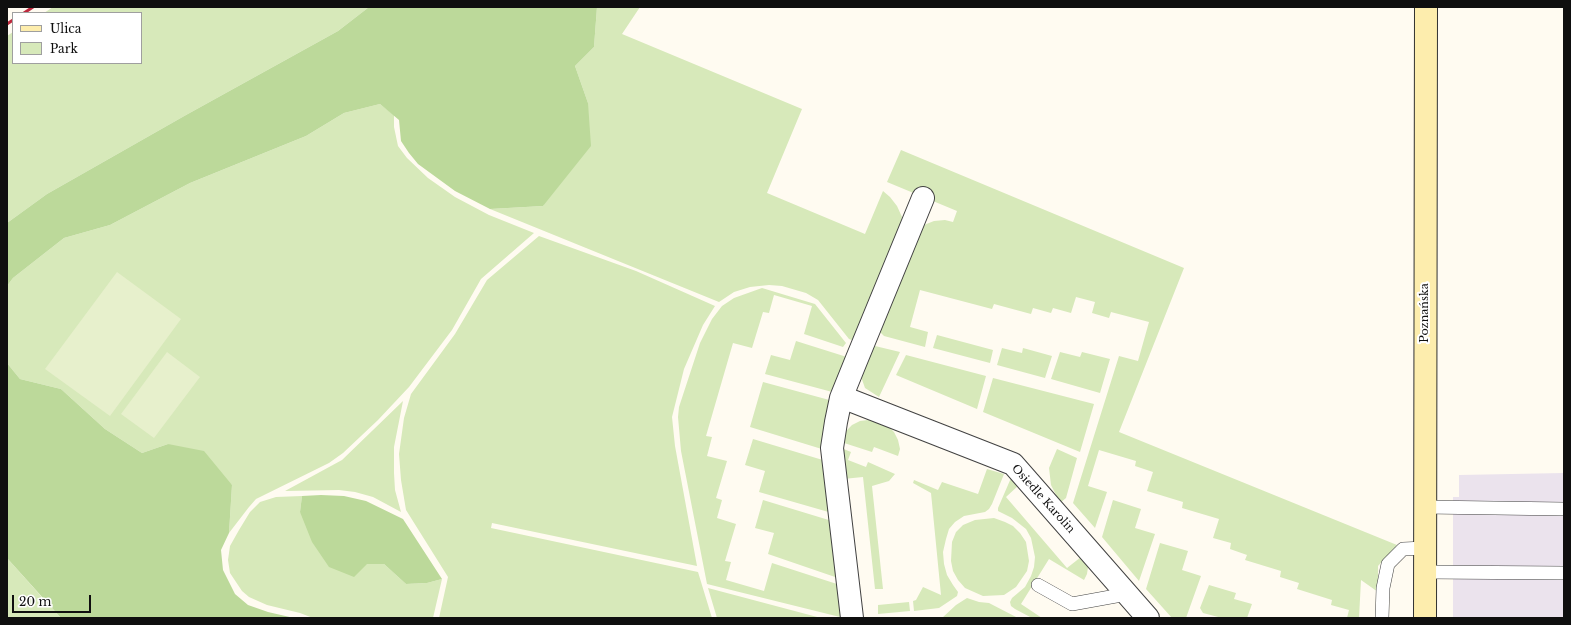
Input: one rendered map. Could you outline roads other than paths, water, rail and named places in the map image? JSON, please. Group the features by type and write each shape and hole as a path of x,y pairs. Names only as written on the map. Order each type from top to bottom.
{"street":[{"name":"Poznańska","path":"1425,618 1426,7"},
{"path":"852,618 832,448 842,397 923,198"},
{"name":"Osiedle Karolin","path":"842,397 1013,464 1148,618"}],"lane":[{"path":"1425,507 1564,508"},
{"path":"1382,618 1383,588 1388,564 1403,549 1426,548"},
{"path":"1425,572 1564,573"},
{"path":"1038,585 1072,604 1127,594"}],"railway":[{"path":"26,12 33,7"},
{"path":"7,24 12,21"}]}
